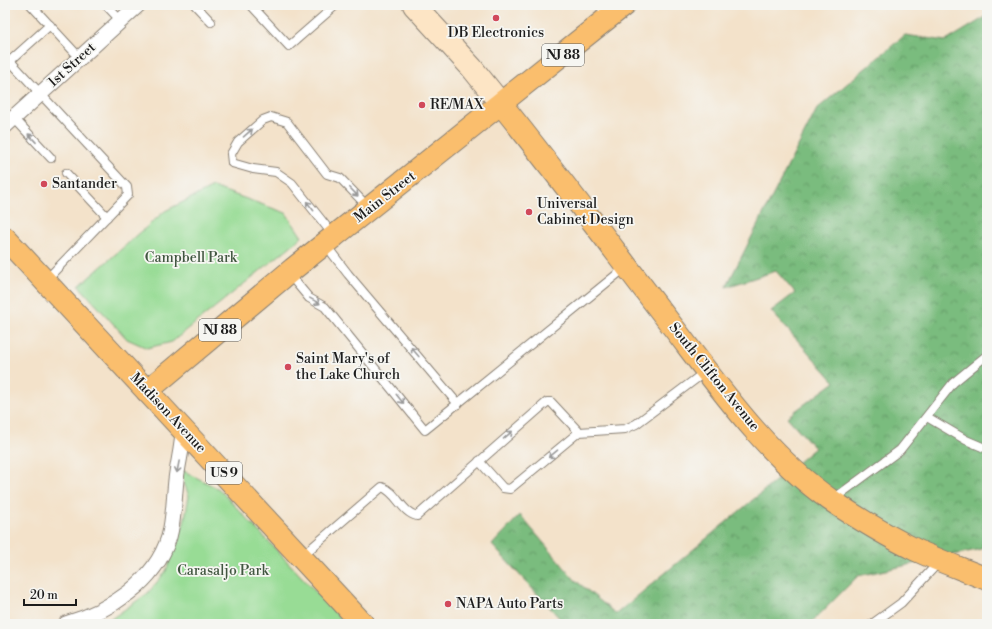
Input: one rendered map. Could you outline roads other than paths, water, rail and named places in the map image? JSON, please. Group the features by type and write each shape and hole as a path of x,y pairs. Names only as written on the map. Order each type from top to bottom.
{"main road":[{"name":"Main Street","path":"147,391 288,273 501,104 611,9"},
{"name":"South Clifton Avenue","path":"501,104 556,171 707,371 760,435 795,470 831,500 894,539 987,578"},
{"name":"Madison Avenue","path":"5,238 363,624"}],"street":[{"name":"1st Street","path":"8,122 138,5"},
{"path":"414,5 472,68 501,104"},
{"path":"66,624 109,605 135,589 150,573 160,557 169,537 178,468 183,444 183,429"}],"lane":[{"path":"31,5 80,58"},
{"path":"106,5 121,21"},
{"path":"195,5 211,22"},
{"path":"251,5 289,46 336,5"},
{"path":"45,282 128,195 127,187 7,58 50,25"},
{"path":"369,209 340,178 327,174 287,122 271,117 263,120 238,142 230,154 232,163 253,169 276,172 292,184 329,240 348,274 458,404"},
{"path":"8,122 51,158"},
{"path":"66,173 107,217"},
{"path":"288,273 309,298 325,307 425,430 627,266"},
{"path":"831,500 900,450 953,383 987,355"},
{"path":"479,461 503,488 510,489 579,432 625,429 636,424 707,371"},
{"path":"301,556 382,487 388,489 409,514 417,516 547,402 551,402 579,432"},
{"path":"927,417 966,440 987,449"},
{"path":"872,624 882,621 941,560"}],"place":[{"name":"DB Electronics","path":"496,18"},
{"name":"RE/MAX","path":"422,105"},
{"name":"Santander","path":"44,184"},
{"name":"Universal Cabinet Design","path":"529,212"},
{"name":"Saint Mary's of the Lake Church","path":"288,367"},
{"name":"NAPA Auto Parts","path":"448,604"}],"park label":[{"name":"Campbell Park","path":"191,258"},
{"name":"Carasaljo Park","path":"223,571"}]}
